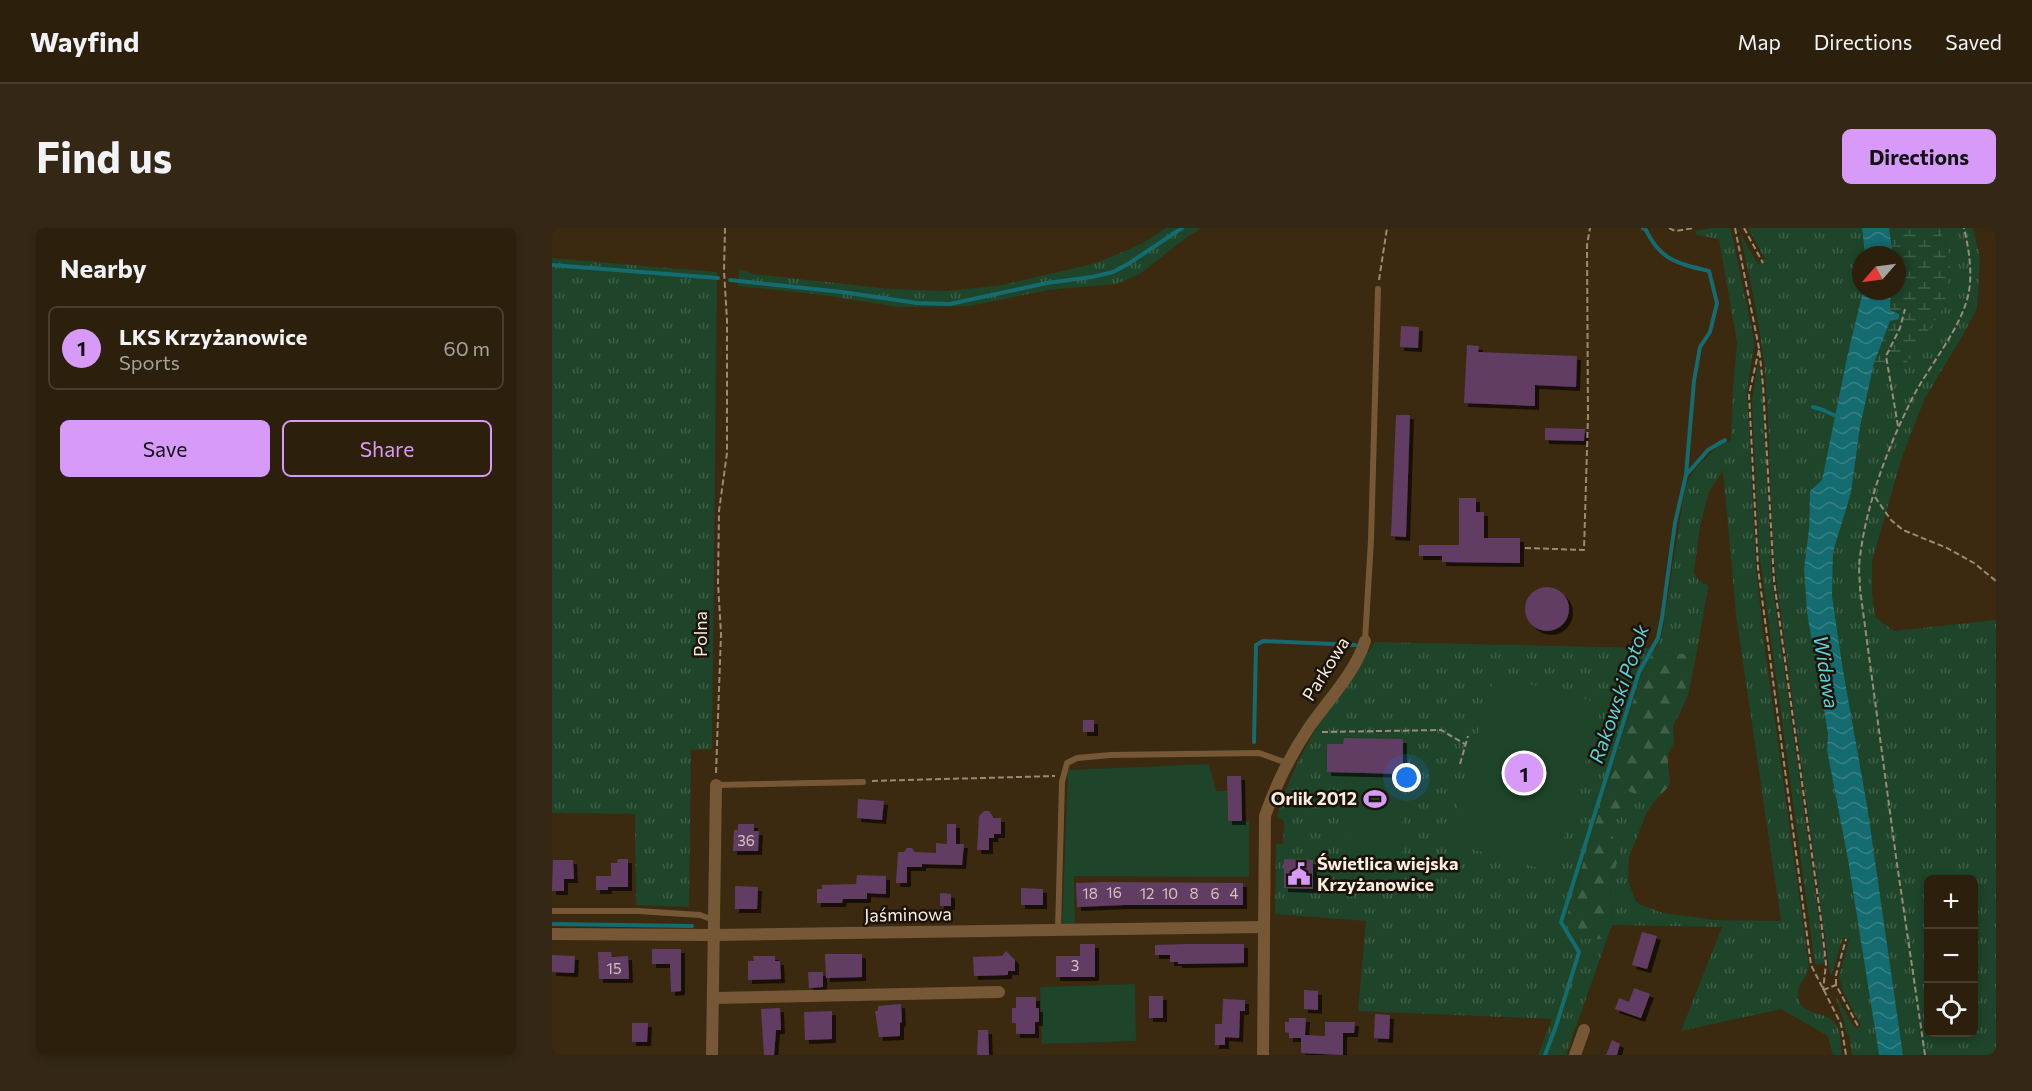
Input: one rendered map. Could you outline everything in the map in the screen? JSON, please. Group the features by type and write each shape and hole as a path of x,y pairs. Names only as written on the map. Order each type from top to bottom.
{"street":[{"name":"Parkowa","path":"1263,1055 1265,816 1276,783 1307,731 1343,683 1362,651 1365,641"},
{"path":"712,1055 716,785"},
{"name":"Jaśminowa","path":"552,934 714,935 1264,927"},
{"path":"713,998 999,992"},
{"path":"1575,1055 1584,1030"}],"lane":[{"name":"Parkowa","path":"1365,641 1371,550 1378,289"},
{"path":"1058,931 1066,763 1077,758 1111,755 1259,753 1288,764"},
{"path":"716,785 863,782"},
{"path":"552,911 700,915 714,921"}],"path":[{"name":"Polna","path":"716,785 721,634 718,583 719,512 727,453 725,228"},
{"path":"1378,289 1387,228"},
{"path":"1526,548 1584,550 1588,416 1587,245 1590,228"},
{"path":"1669,228 1675,231 1694,228"},
{"path":"1735,228 1759,348 1764,385 1774,581 1827,964 1822,990"},
{"path":"1744,228 1763,263"},
{"path":"1925,1055 1860,590 1859,559 1874,496 1898,429 1909,403 1958,321 1968,297 1970,274 1964,228"},
{"path":"1898,429 1886,356 1900,328 1905,309"},
{"path":"1759,348 1749,394 1758,568 1811,965 1841,1024 1846,1055"},
{"path":"1874,496 1891,520 1903,530 1947,548 1974,563 1996,581"},
{"path":"1307,731 1441,730 1465,744"},
{"path":"1460,764 1467,736"},
{"path":"863,782 1064,775"},
{"path":"1846,939 1836,975 1836,985 1858,1026"},
{"path":"1822,990 1836,985"}],"green space":[{"path":"1166,228 1202,228 1140,274 1116,284 1048,290 970,306 899,307 815,294 738,286 739,269 754,274 891,289 947,291 1002,285 1096,263 1141,244"},
{"path":"1730,228 1754,339 1747,390 1756,568 1764,642 1809,967 1798,993 1802,1006 1835,1023 1840,1034 1842,1055 1833,1055 1828,1036 1781,1009 1681,1031 1722,927 1612,925 1610,883 1618,860 1611,835 1626,789 1654,802 1647,812 1629,857 1628,879 1635,900 1639,904 1663,913 1716,920 1781,921 1736,615 1723,470 1709,492 1700,526 1694,572 1699,580 1708,585 1708,588 1696,656 1655,650 1662,634 1685,487 1692,473 1702,461 1731,439 1737,343 1719,239 1696,235 1695,231"},
{"path":"1748,228 1862,228 1864,246 1852,246 1852,300 1861,300 1822,480 1810,492 1809,529 1804,569 1807,613 1828,734 1827,750 1848,860 1879,1055 1852,1055 1849,1034 1846,1034 1835,995 1855,1028 1861,1025 1843,992 1839,977 1849,939 1843,938 1832,974 1830,974 1776,578 1764,363 1757,314 1740,233 1758,264 1765,259"},
{"path":"1889,228 1940,228 1951,261 1945,305 1905,365 1874,363 1890,320 1898,319 1899,314 1890,310 1891,300 1906,300 1906,246 1892,246"},
{"path":"1940,228 1973,228 1980,258 1977,308 1925,398 1902,457 1872,561 1872,592 1875,617 1894,631 1996,620 1996,1055 1903,1055 1867,805 1832,596 1833,552 1851,493 1860,427 1874,363 1905,365 1951,261"},
{"path":"552,258 717,272 712,749 691,750 689,907 636,905 635,814 552,813"},
{"path":"1758,362 1762,384 1772,581 1825,963 1815,965 1759,552 1752,401"},
{"path":"1375,642 1655,650 1637,689 1565,921 1585,939 1607,939 1566,1055 1538,1055 1552,1019 1358,1011 1366,921 1275,914 1276,844 1283,844 1284,821 1277,817 1305,747"},
{"path":"1655,650 1696,656 1688,696 1673,726 1674,743 1668,754 1669,786 1654,802 1626,790 1611,835 1620,846 1610,883 1612,925 1607,939 1585,939 1565,922 1637,689 1645,665"},
{"path":"1495,674 1602,704 1554,872 1447,842"},
{"name":"Orlik 2012","path":"1322,738 1403,739 1402,889 1346,889 1347,777 1322,777"},
{"path":"1209,764 1216,791 1227,791 1228,821 1249,821 1249,877 1074,876 1075,925 1062,925 1068,770"},
{"path":"1135,984 1136,1041 1042,1044 1040,987"}],"water":[{"path":"1862,228 1889,228 1892,246 1864,246"},
{"name":"Widawa","path":"1861,300 1891,300 1890,310 1899,314 1899,319 1890,321 1874,363 1860,427 1851,493 1833,552 1832,596 1867,805 1903,1055 1879,1055 1848,860 1827,750 1828,734 1807,613 1804,569 1809,529 1810,491 1822,480"}],"building":[{"path":"1401,326 1419,327 1418,348 1400,347"},
{"path":"1467,345 1479,346 1478,352 1577,356 1576,387 1535,385 1535,406 1464,403"},
{"path":"1396,415 1410,415 1406,537 1391,536"},
{"path":"1545,428 1585,429 1584,441 1545,440"},
{"path":"1459,498 1476,498 1476,512 1484,512 1484,538 1520,538 1520,563 1442,562 1442,556 1419,556 1419,545 1459,545"},
{"path":"1547,587 1562,594 1569,609 1562,624 1547,631 1532,624 1525,609 1532,594"},
{"path":"1083,720 1094,720 1094,732 1083,732"},
{"path":"1344,738 1403,739 1403,774 1327,772 1327,744 1343,744"},
{"path":"1227,776 1241,776 1242,821 1228,821"},
{"path":"858,799 884,801 882,820 857,818"},
{"path":"984,811 989,811 994,818 1001,818 1001,834 994,834 994,838 989,838 989,850 977,850 979,816"},
{"path":"738,824 754,824 754,831 759,831 758,851 733,851 734,830 738,830"},
{"path":"947,824 956,824 956,844 964,844 962,865 922,864 922,867 907,867 907,883 896,883 898,852 912,848 915,852 936,853 936,843 947,844"},
{"path":"618,859 628,859 628,887 608,887 608,890 596,890 596,876 611,876 611,863 617,863"},
{"name":"Świetlica wiejska Krzyżanowice","path":"1284,859 1313,860 1313,889 1284,888"},
{"path":"553,860 573,860 574,879 564,879 564,891 552,891"},
{"path":"857,875 886,876 886,894 867,893 867,899 843,899 842,903 817,903 817,889 822,889 822,885 856,884"},
{"path":"1076,883 1243,883 1243,905 1077,907"},
{"path":"735,886 758,887 757,909 735,909"},
{"path":"1021,888 1043,889 1043,905 1021,905"},
{"path":"940,893 951,894 951,906 940,906"},
{"path":"1642,932 1657,936 1647,969 1632,965"},
{"path":"1080,944 1095,944 1095,977 1056,977 1056,956 1080,956"},
{"path":"1244,944 1244,963 1178,964 1178,962 1170,962 1170,955 1155,955 1155,945"},
{"path":"652,949 681,949 681,991 671,992 670,964 652,964"},
{"path":"1006,951 1015,960 1015,971 1008,971 1008,975 974,976 973,957 1002,956"},
{"path":"598,952 611,952 612,957 628,956 629,979 599,979"},
{"path":"825,954 862,954 862,977 826,978"},
{"path":"552,955 575,956 574,973 552,972"},
{"path":"753,956 775,956 775,961 780,961 781,979 748,980 748,961 754,961"},
{"path":"808,972 823,972 823,987 809,988"},
{"path":"1634,988 1650,994 1641,1018 1615,1009 1619,998 1629,1002"},
{"path":"1304,990 1318,991 1318,1010 1304,1009"},
{"path":"1149,996 1163,996 1163,1018 1149,1018"},
{"path":"1016,997 1036,997 1039,1022 1035,1022 1035,1034 1016,1034 1016,1023 1012,1023 1012,1008 1016,1008"},
{"path":"1223,999 1245,1000 1245,1011 1240,1011 1239,1038 1225,1037 1225,1045 1215,1045 1215,1024 1222,1024"},
{"path":"901,1004 900,1036 879,1037 875,1011 878,1011 878,1006"},
{"path":"780,1008 781,1030 776,1030 774,1055 764,1055 761,1009"},
{"path":"832,1011 832,1039 805,1040 804,1012"},
{"path":"1375,1014 1390,1015 1389,1039 1374,1038"},
{"path":"1289,1018 1306,1018 1305,1035 1325,1036 1325,1022 1355,1022 1354,1033 1343,1033 1343,1055 1301,1053 1301,1038 1289,1038 1289,1033 1285,1032 1285,1022 1289,1022"},
{"path":"632,1023 648,1023 647,1042 632,1042"},
{"path":"978,1030 988,1030 989,1055 977,1055"},
{"path":"1612,1040 1620,1044 1617,1055 1606,1055"}],"waterway":[{"path":"730,280 917,303 950,304 1047,283 1113,272 1182,228"},
{"name":"Rakowski Potok","path":"1545,1055 1579,952 1561,922 1639,672 1658,638 1675,523 1686,475 1694,381 1700,347 1710,332 1717,303 1709,271 1671,259 1657,248 1643,228"},
{"path":"552,265 718,278"},
{"path":"1813,407 1838,417"},
{"path":"1686,475 1708,450 1725,440"},
{"path":"1254,742 1256,645 1263,641 1355,645"},
{"path":"552,924 692,926"}],"place":[{"name":"LKS Krzyżanowice","path":"1524,773"},
{"name":"Orlik 2012","path":"1375,799"},
{"name":"Świetlica wiejska Krzyżanowice","path":"1299,874"}]}
